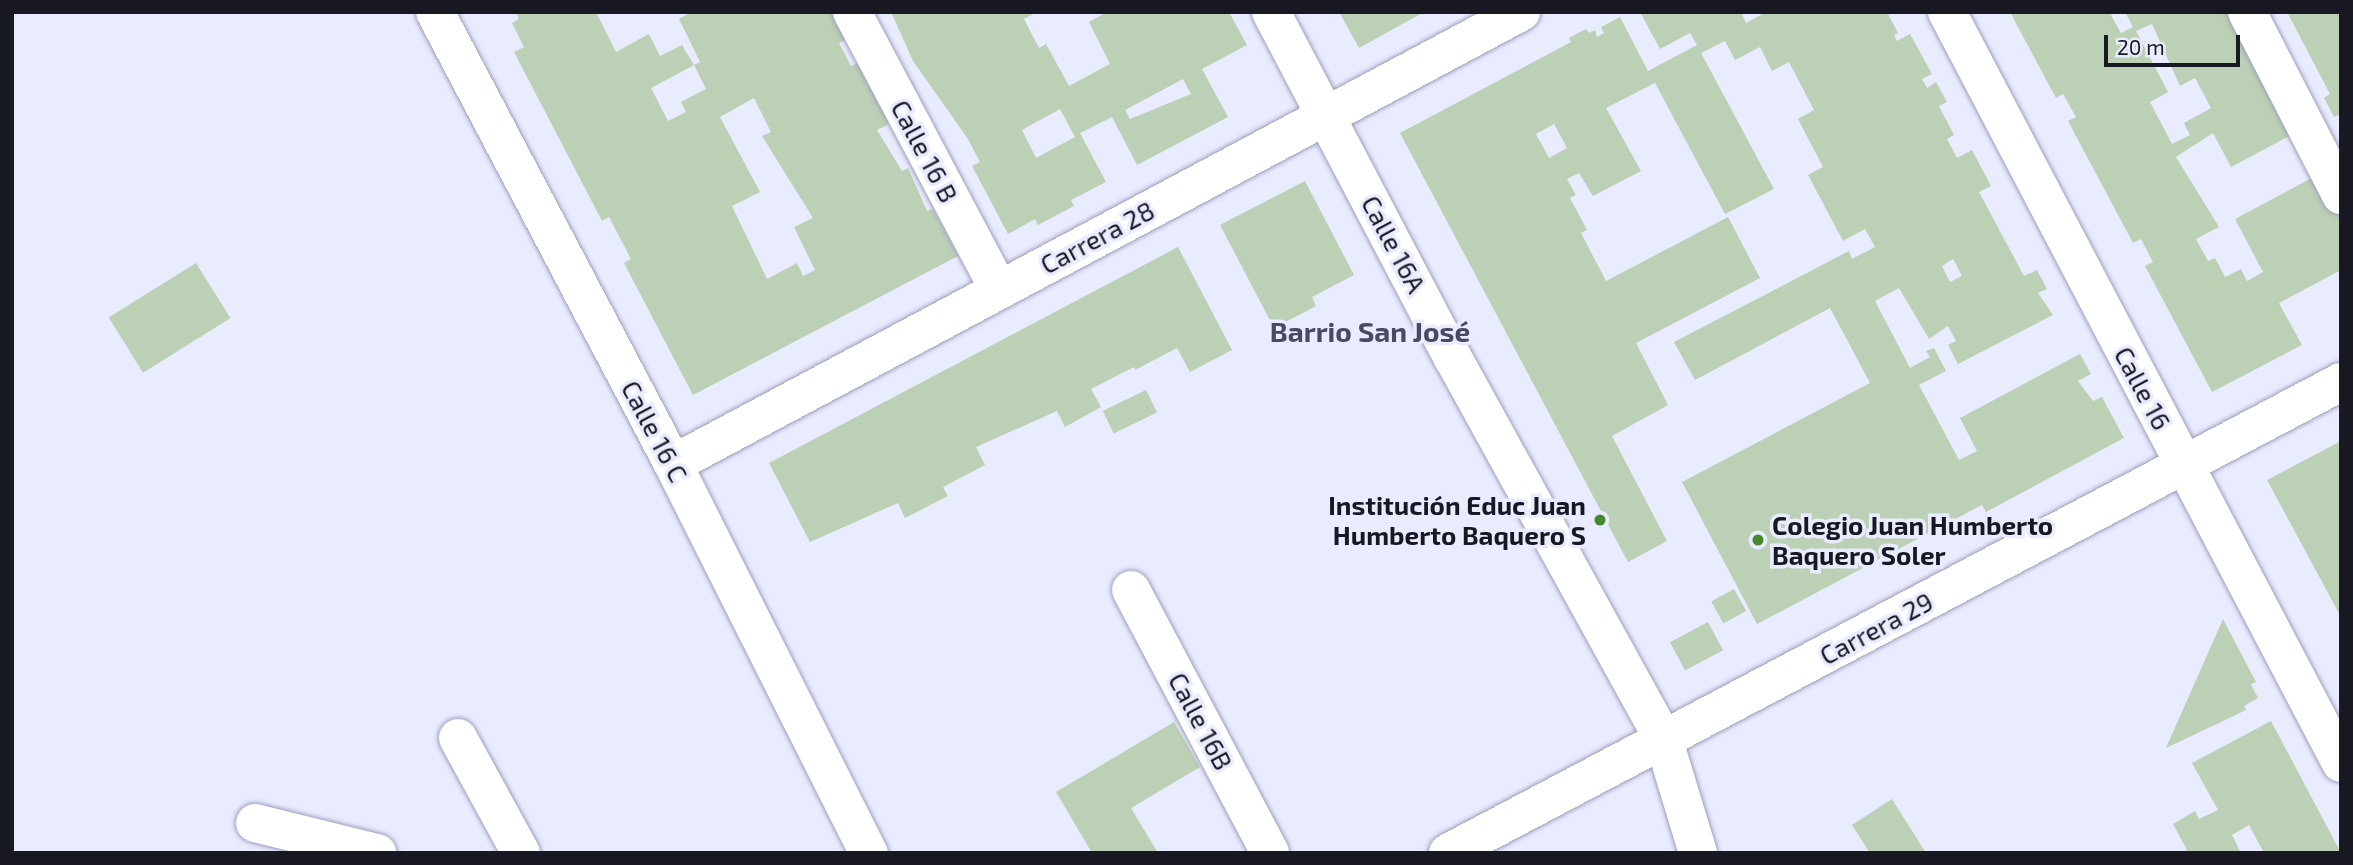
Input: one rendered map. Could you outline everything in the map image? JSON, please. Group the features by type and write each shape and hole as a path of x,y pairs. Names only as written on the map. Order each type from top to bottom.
{"street":[{"name":"Calle 16 C","path":"435,12 673,464 869,853"},
{"name":"Calle 16 B","path":"852,12 999,290"},
{"name":"Calle 16A","path":"1271,12 1453,358 1664,741 1698,853"},
{"name":"Carrera 28","path":"673,464 1325,114 1521,12"},
{"name":"Calle 16","path":"1947,12 2341,763"},
{"path":"2248,12 2341,195"},
{"name":"Carrera 29","path":"1448,853 2341,382"},
{"name":"Calle 16B","path":"1131,590 1270,853"},
{"path":"458,738 522,853"},
{"path":"255,823 377,853"}],"building":[{"path":"516,12 596,12 616,52 649,34 660,56 682,45 694,65 700,62 679,19 691,12 831,12 845,40 839,43 851,66 857,63 889,124 877,130 902,171 908,168 927,211 933,209 958,256 693,395 624,263 631,259 609,217 602,221 514,52 524,47 512,23 519,19","holes":["694,65 706,89 681,102 686,112 668,121 651,88","754,98 771,132 762,136 813,218 794,227 815,270 803,276 797,263 767,279 732,206 760,192 720,117"]},
{"path":"891,12 1037,12 1024,19 1039,48 1046,44 1069,86 1110,64 1089,22 1107,12 1229,12 1247,45 1202,69 1228,117 1137,165 1112,117 1080,133 1106,182 1071,200 1074,206 1038,225 1035,219 1008,234 972,166 980,162 968,139 913,61","holes":["1183,79 1191,94 1130,119 1125,110","1060,109 1075,137 1036,158 1022,130"]},
{"path":"1339,12 1424,12 1359,48"},
{"path":"1640,12 1741,12 1746,23 1766,12 1887,12 1898,33 1894,35 1897,41 1910,34 1932,74 1922,79 1927,88 1936,82 1947,102 1939,106 1954,135 1947,139 1957,158 1972,150 1991,186 1979,192 2024,276 2037,270 2047,289 2038,293 2053,315 1958,364 1948,345 1956,341 1948,326 1929,339 1899,288 1875,301 1910,368 1930,357 1926,351 1934,348 1946,371 1919,385 1959,460 1977,451 1960,418 2080,354 2091,374 2078,381 2093,401 2102,397 2124,438 1986,512 1982,505 1978,507 1757,624 1682,482 1870,383 1830,308 1695,380 1674,342 1849,251 1852,259 1875,247 1865,229 1843,241 1808,175 1823,167 1798,119 1814,110 1789,62 1772,71 1760,47 1735,60 1725,41 1701,53 1774,189 1725,214 1655,83 1606,108 1641,171 1593,196 1579,173 1567,179 1576,195 1570,198 1587,230 1581,233 1606,281 1728,217 1760,278 1636,343 1668,405 1612,436 1667,541 1628,562 1400,133 1571,42 1569,38 1586,29 1589,33 1595,30 1597,37 1604,33 1601,27 1620,17 1648,71 1697,45 1690,33 1660,49","holes":["1554,124 1567,148 1549,158 1536,134","1953,259 1962,276 1950,282 1942,266"]},
{"path":"2116,12 2111,15 2121,33 2133,27 2125,12 2241,12 2297,132 2231,167 2213,133 2176,157 2219,227 2196,239 2208,261 2215,258 2225,277 2241,269 2247,281 2263,272 2235,219 2325,171 2341,200 2341,270 2279,303 2302,345 2212,392 2145,266 2153,262 2141,239 2133,243 2068,121 2076,117 2063,94 2056,98 2011,14","holes":["2152,24 2180,86 2195,78 2211,108 2184,123 2190,135 2172,144 2150,102 2168,92 2136,31"]},
{"path":"2287,12 2341,12 2341,114 2334,117 2324,98 2330,94"},
{"path":"1305,181 1354,275 1312,297 1316,306 1274,328 1220,225"},
{"path":"1178,247 1232,350 1190,372 1177,348 1135,370 1134,367 1091,389 1101,407 1065,427 1057,411 976,447 985,465 943,487 948,496 905,518 898,503 810,542 769,463"},
{"path":"196,263 230,318 143,373 109,318"},
{"path":"1146,390 1157,412 1114,434 1103,411"},
{"path":"2341,441 2341,617 2267,480"},
{"path":"1734,589 1746,611 1723,623 1711,602"},
{"path":"2223,619 2256,682 2251,684 2258,698 2244,706 2246,710 2166,748"},
{"path":"1708,622 1723,650 1685,670 1670,642"},
{"path":"2271,721 2341,853 2264,853 2249,825 2232,835 2241,853 2181,853 2187,850 2173,824 2195,811 2199,819 2218,810 2192,763"},
{"path":"1174,722 1200,767 1131,808 1158,853 1092,853 1056,792"},
{"path":"1892,799 1926,853 1870,853 1852,825"}],"place":[{"name":"Institución Educ Juan Humberto Baquero S","path":"1600,520"},
{"name":"Colegio Juan Humberto Baquero Soler","path":"1758,540"}],"district":[{"name":"Barrio San José","path":"1370,331"}]}
